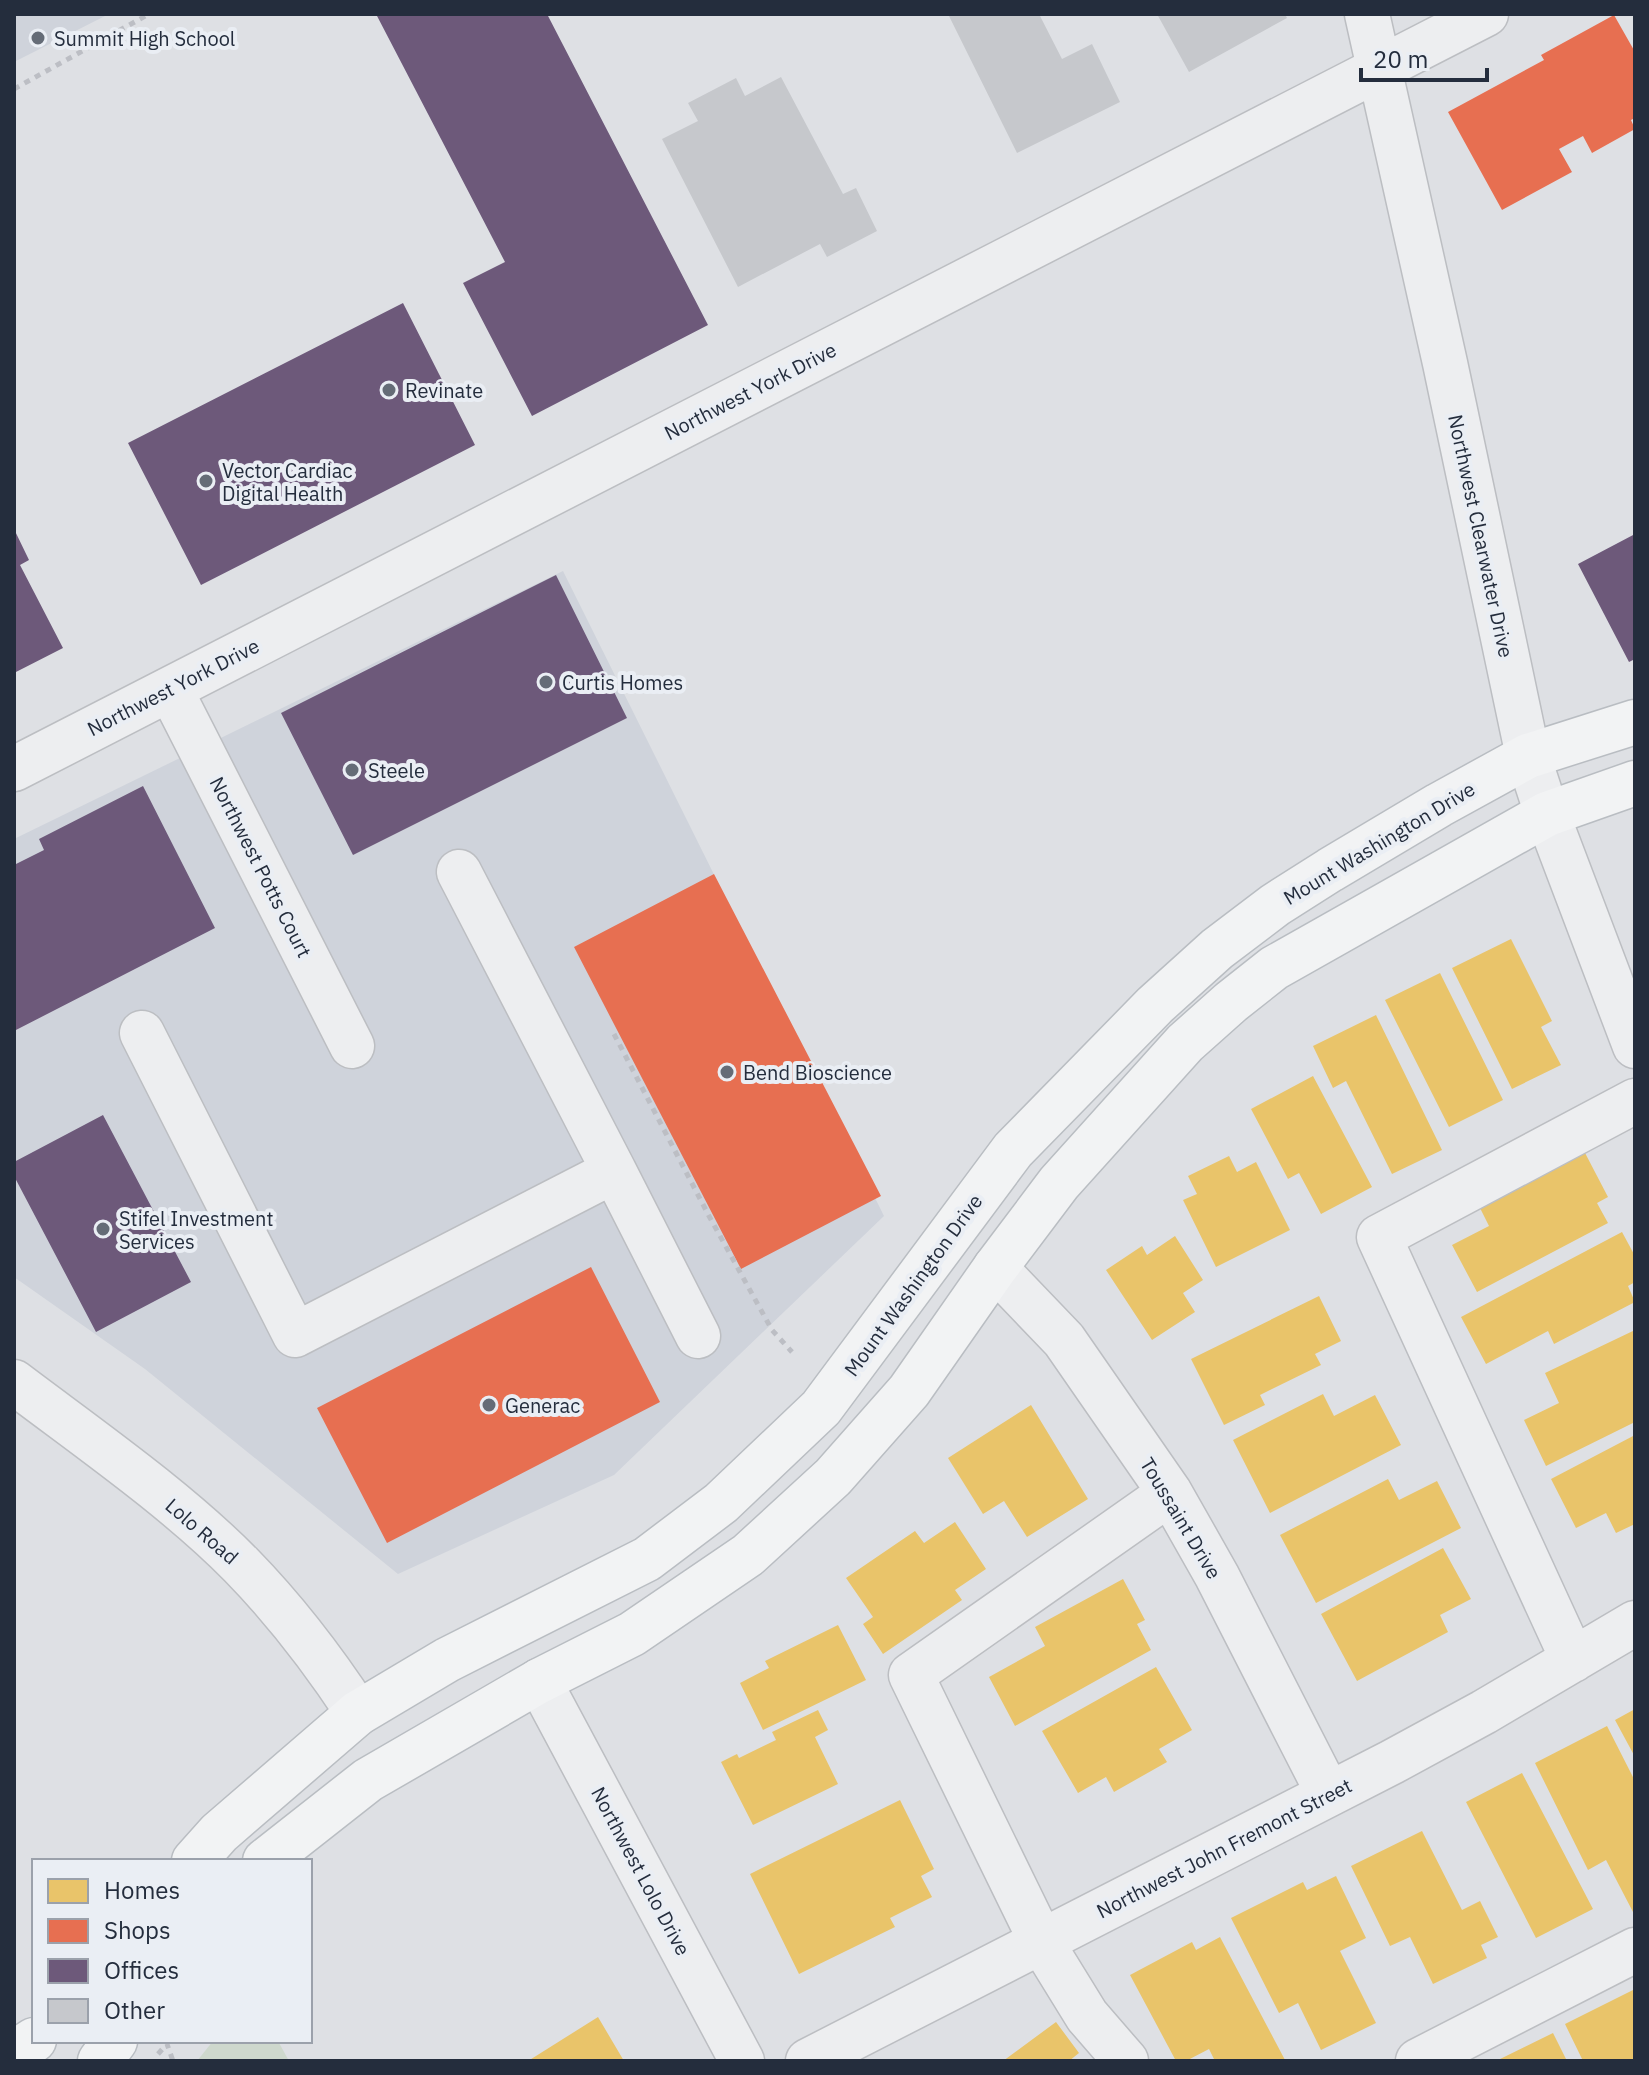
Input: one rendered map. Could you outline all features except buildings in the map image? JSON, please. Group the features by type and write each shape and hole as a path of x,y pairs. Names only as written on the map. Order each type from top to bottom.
{"main road":[{"name":"Mount Washington Drive","path":"196,1859 219,1833 358,1713 447,1660 647,1559 721,1503 821,1408 1013,1150 1155,1005 1217,949 1275,905 1439,805 1528,756 1635,722"},
{"path":"268,1859 368,1780 539,1681 632,1634 748,1555 833,1477 909,1391 1059,1183 1185,1043 1274,968 1547,814 1635,783"},
{"path":"14,2053 32,2041"},
{"path":"100,2061 114,2043"}],"street":[{"name":"Northwest Clearwater Drive","path":"1367,14 1528,756 1635,1046"},
{"name":"Northwest York Drive","path":"14,769 1486,14"},
{"name":"Northwest Potts Court","path":"170,689 352,1046"},
{"path":"459,872 698,1336"},
{"path":"142,1033 295,1335 614,1171"},
{"path":"1573,1660 1379,1237 1635,1101"},
{"name":"Toussaint Drive","path":"995,1268 1064,1340 1170,1493 1217,1576 1328,1793"},
{"name":"Lolo Road","path":"14,1382 125,1466 241,1565 324,1661 358,1713"},
{"path":"1126,2061 1087,2016 1042,1943 911,1675 1170,1493"},
{"name":"Northwest John Fremont Street","path":"808,2061 1458,1726 1635,1623"},
{"name":"Northwest Lolo Drive","path":"539,1681 742,2061"},
{"path":"1418,2061 1635,1950"}],"path":[{"path":"14,89 149,14"},
{"path":"614,1034 772,1330 792,1352"},
{"path":"153,2061 167,2044 173,2061"}],"shaded area":[{"name":"Summit High School","path":"14,14 109,14 14,62"},
{"path":"563,571 884,1216 614,1475 398,1574 145,1369 14,1277 14,839"},
{"path":"211,2043 279,2043 289,2061 197,2061"}],"place":[{"name":"Summit High School","path":"38,38"},
{"name":"Revinate","path":"389,390"},
{"name":"Vector Cardiac Digital Health","path":"206,481"},
{"name":"Curtis Homes","path":"546,682"},
{"name":"Steele","path":"352,770"},
{"name":"Bend Bioscience","path":"727,1072"},
{"name":"Stifel Investment Services","path":"103,1229"},
{"name":"Generac","path":"489,1405"}]}
